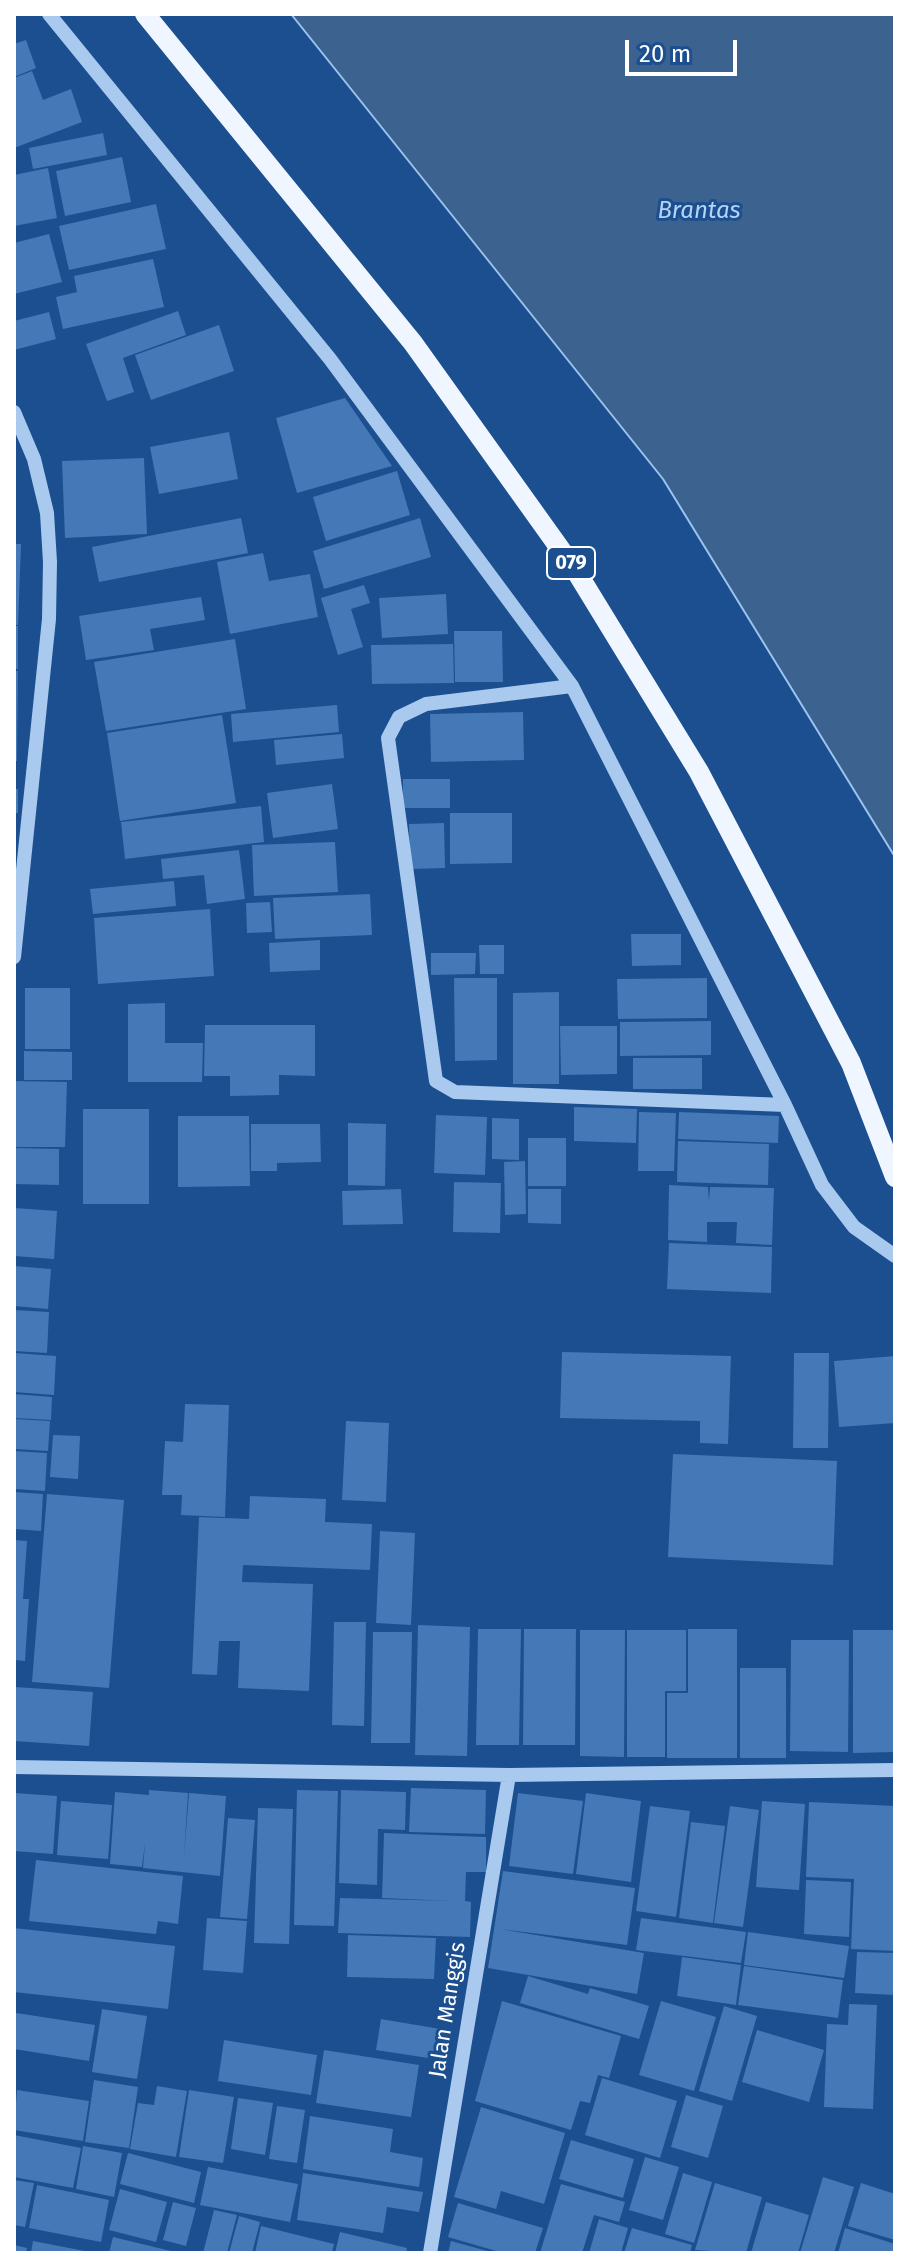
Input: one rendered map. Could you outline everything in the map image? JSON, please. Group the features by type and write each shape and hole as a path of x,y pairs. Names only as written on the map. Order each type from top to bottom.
{"main road":[{"name":"079","path":"145,14 413,343 576,571 699,772 851,1063 895,1177"}],"street":[{"path":"49,14 330,359 572,686 785,1105 822,1185 854,1227 895,1256"},
{"path":"14,412 34,459 47,513 50,562 49,619 14,957"},
{"path":"572,686 426,704 399,717 388,738 436,1081 455,1092 785,1105"},
{"path":"14,1767 509,1775 895,1770"},
{"name":"Jalan Manggis","path":"430,2253 509,1775"}],"water":[{"name":"Brantas","path":"291,14 895,14 895,857 663,479"}],"building":[{"path":"26,40 36,68 14,77 14,44"},
{"path":"32,71 43,100 71,89 82,122 14,148 14,78"},
{"path":"103,133 107,155 33,169 29,148"},
{"path":"122,157 131,202 65,216 56,171"},
{"path":"48,168 57,218 14,226 14,175"},
{"path":"156,204 166,249 69,270 59,226"},
{"path":"49,234 62,282 14,294 14,243"},
{"path":"153,259 164,307 63,329 56,297 77,292 74,276"},
{"path":"178,311 186,335 123,358 134,392 107,401 86,344"},
{"path":"49,312 56,339 14,350 14,321"},
{"path":"219,325 234,371 151,400 135,355"},
{"path":"345,398 392,466 297,493 276,418"},
{"path":"229,432 238,479 159,494 150,447"},
{"path":"144,458 147,534 65,538 62,461"},
{"path":"397,471 410,515 326,541 313,497"},
{"path":"241,518 248,553 99,582 92,547"},
{"path":"420,518 431,557 324,589 313,551"},
{"path":"14,544 21,544 18,625 14,625"},
{"path":"263,553 269,581 310,574 318,617 230,634 217,562"},
{"path":"364,585 370,603 351,609 363,647 338,655 321,598"},
{"path":"446,594 448,634 382,638 379,598"},
{"path":"201,597 205,620 150,629 154,650 86,660 79,616"},
{"path":"14,626 18,626 18,669 14,669"},
{"path":"454,631 502,631 503,682 455,682"},
{"path":"235,639 246,709 106,731 94,662"},
{"path":"453,644 454,683 372,684 371,645"},
{"path":"14,671 18,671 17,761 14,761"},
{"path":"337,705 339,732 233,742 231,714"},
{"path":"523,712 524,760 431,762 430,714"},
{"path":"222,715 236,803 120,821 107,733"},
{"path":"342,734 344,758 276,765 274,740"},
{"path":"403,779 450,779 450,808 403,808"},
{"path":"332,784 338,829 273,838 267,793"},
{"path":"14,789 18,789 18,813 14,813"},
{"path":"261,806 264,842 125,859 121,822"},
{"path":"450,813 512,813 512,863 450,864"},
{"path":"444,823 445,868 410,869 409,824"},
{"path":"335,842 338,892 254,896 252,845"},
{"path":"239,850 245,899 207,904 204,875 163,879 161,859"},
{"path":"174,881 176,906 93,914 90,889"},
{"path":"370,894 372,935 275,939 273,898"},
{"path":"270,902 272,932 247,933 246,903"},
{"path":"210,909 214,976 98,984 94,918"},
{"path":"631,934 681,934 681,965 632,966"},
{"path":"320,940 320,970 270,972 269,943"},
{"path":"479,945 504,945 504,974 480,974"},
{"path":"431,953 476,953 475,974 431,975"},
{"path":"454,978 497,978 497,1060 455,1061"},
{"path":"707,978 707,1018 618,1019 617,979"},
{"path":"25,988 70,988 70,1049 25,1049"},
{"path":"559,992 559,1084 513,1084 513,993"},
{"path":"165,1003 165,1043 203,1043 202,1082 128,1082 128,1004"},
{"path":"711,1021 711,1055 620,1056 620,1022"},
{"path":"205,1025 315,1025 315,1076 279,1075 279,1095 230,1096 230,1076 204,1076"},
{"path":"560,1026 617,1026 617,1074 561,1075"},
{"path":"24,1051 72,1052 72,1080 24,1080"},
{"path":"633,1058 702,1058 702,1089 633,1089"},
{"path":"14,1081 67,1082 65,1147 14,1147"},
{"path":"574,1107 637,1109 636,1143 574,1141"},
{"path":"83,1109 149,1109 149,1204 83,1204"},
{"path":"639,1112 676,1113 674,1171 638,1171"},
{"path":"679,1112 779,1116 778,1143 678,1139"},
{"path":"436,1115 487,1117 485,1175 434,1173"},
{"path":"178,1116 249,1116 250,1186 178,1187"},
{"path":"492,1118 519,1119 519,1160 492,1159"},
{"path":"348,1123 386,1124 385,1186 348,1185"},
{"path":"251,1124 320,1124 321,1162 277,1163 277,1171 251,1171"},
{"path":"528,1138 566,1138 566,1186 528,1186"},
{"path":"678,1141 769,1144 768,1185 677,1182"},
{"path":"14,1148 59,1149 59,1185 14,1184"},
{"path":"525,1161 526,1214 505,1215 504,1162"},
{"path":"454,1182 501,1183 500,1233 453,1232"},
{"path":"669,1185 708,1187 709,1201 710,1187 774,1188 772,1245 736,1243 737,1222 707,1222 707,1242 668,1240"},
{"path":"401,1189 403,1224 343,1225 342,1191"},
{"path":"528,1189 561,1189 561,1224 528,1223"},
{"path":"14,1208 57,1211 54,1259 14,1256"},
{"path":"669,1243 772,1247 771,1293 667,1289"},
{"path":"14,1266 51,1269 48,1309 14,1306"},
{"path":"14,1310 49,1312 47,1353 14,1351"},
{"path":"562,1352 731,1356 728,1444 700,1443 700,1421 560,1418"},
{"path":"14,1353 56,1356 54,1395 14,1392"},
{"path":"794,1353 829,1353 828,1448 793,1448"},
{"path":"895,1356 895,1423 839,1427 834,1361"},
{"path":"14,1394 52,1397 51,1420 14,1418"},
{"path":"185,1404 229,1405 225,1517 181,1515 182,1495 162,1495 165,1441 183,1442"},
{"path":"14,1419 50,1421 48,1451 14,1449"},
{"path":"346,1421 389,1423 386,1502 342,1500"},
{"path":"53,1435 80,1436 78,1479 50,1477"},
{"path":"14,1451 47,1453 45,1491 14,1489"},
{"path":"673,1454 837,1461 833,1565 668,1557"},
{"path":"14,1492 43,1494 41,1531 14,1529"},
{"path":"47,1494 124,1500 109,1688 32,1682"},
{"path":"250,1496 326,1499 325,1522 372,1524 370,1570 243,1565 242,1582 313,1584 309,1691 238,1688 240,1641 219,1641 217,1675 192,1674 199,1517 249,1519"},
{"path":"380,1531 415,1533 411,1625 376,1623"},
{"path":"14,1540 27,1541 23,1599 29,1599 25,1661 14,1660"},
{"path":"334,1622 366,1622 364,1726 332,1725"},
{"path":"418,1625 470,1627 467,1756 415,1755"},
{"path":"478,1629 521,1629 519,1745 476,1745"},
{"path":"524,1629 576,1629 575,1745 523,1745"},
{"path":"688,1629 737,1629 737,1758 667,1758 667,1693 688,1693"},
{"path":"580,1630 625,1630 624,1757 580,1756"},
{"path":"627,1630 686,1630 686,1691 665,1691 665,1757 627,1757"},
{"path":"853,1630 895,1630 895,1752 853,1753"},
{"path":"373,1632 412,1632 410,1743 371,1743"},
{"path":"791,1640 849,1640 848,1752 790,1751"},
{"path":"740,1668 786,1668 786,1758 740,1758"},
{"path":"14,1687 93,1692 89,1746 14,1741"},
{"path":"411,1788 486,1790 485,1834 409,1832"},
{"path":"149,1790 188,1793 184,1857 189,1793 226,1796 220,1876 143,1868 145,1843 142,1867 110,1864 115,1792 149,1795"},
{"path":"297,1790 338,1791 334,1926 294,1925"},
{"path":"341,1790 406,1792 405,1830 378,1829 377,1885 339,1883"},
{"path":"14,1793 57,1796 53,1854 14,1851"},
{"path":"518,1793 583,1801 573,1874 509,1866"},
{"path":"586,1793 641,1801 631,1882 576,1874"},
{"path":"61,1801 112,1805 108,1859 57,1855"},
{"path":"762,1801 805,1804 799,1890 756,1887"},
{"path":"809,1802 895,1806 895,1951 851,1949 854,1879 806,1877"},
{"path":"650,1806 690,1811 676,1917 636,1911"},
{"path":"730,1806 759,1810 743,1927 714,1923"},
{"path":"258,1808 293,1809 289,1944 254,1943"},
{"path":"228,1818 255,1820 247,1919 220,1917"},
{"path":"691,1822 725,1826 713,1923 679,1918"},
{"path":"384,1833 486,1837 486,1872 466,1872 465,1901 471,1902 470,1937 338,1933 340,1898 452,1901 382,1898"},
{"path":"36,1860 183,1876 178,1924 158,1921 156,1934 29,1921"},
{"path":"503,1871 635,1888 627,1945 500,1929 644,1953 637,1994 488,1968"},
{"path":"806,1880 851,1882 849,1937 804,1934"},
{"path":"207,1918 247,1921 243,1973 203,1970"},
{"path":"641,1918 746,1932 741,1963 636,1950"},
{"path":"14,1928 175,1946 168,2009 14,1992"},
{"path":"748,1932 849,1946 844,1978 744,1965"},
{"path":"348,1935 436,1938 434,1979 347,1977"},
{"path":"857,1952 895,1953 895,1995 855,1993"},
{"path":"682,1957 741,1965 736,2005 677,1996"},
{"path":"744,1966 843,1980 838,2018 738,2005"},
{"path":"528,1976 588,1994 590,1988 649,2006 639,2039 520,2003"},
{"path":"502,2001 621,2036 609,2078 598,2075 590,2103 580,2101 571,2130 475,2101"},
{"path":"661,2001 716,2017 694,2091 639,2075"},
{"path":"849,2004 877,2005 873,2109 824,2107 827,2024 848,2025"},
{"path":"724,2006 757,2016 732,2101 699,2091"},
{"path":"102,2009 147,2016 137,2079 92,2072"},
{"path":"16,2013 95,2025 89,2061 14,2049"},
{"path":"381,2019 446,2030 441,2060 376,2050"},
{"path":"757,2030 824,2050 809,2102 742,2082"},
{"path":"224,2040 317,2055 311,2095 218,2081"},
{"path":"324,2050 419,2065 411,2117 316,2103"},
{"path":"602,2078 677,2101 660,2158 585,2135"},
{"path":"94,2080 138,2087 129,2148 85,2142"},
{"path":"157,2086 187,2091 176,2157 130,2149 138,2103 154,2105"},
{"path":"17,2090 89,2101 83,2141 14,2130"},
{"path":"189,2090 234,2097 223,2163 179,2157"},
{"path":"686,2095 723,2106 708,2158 671,2147"},
{"path":"238,2098 273,2103 265,2155 231,2149"},
{"path":"277,2106 305,2110 297,2163 269,2159"},
{"path":"481,2107 565,2133 544,2204 501,2191 496,2209 454,2197"},
{"path":"310,2116 393,2129 390,2152 423,2158 419,2187 303,2169"},
{"path":"14,2135 81,2148 73,2188 14,2177"},
{"path":"571,2140 634,2159 623,2198 559,2179"},
{"path":"83,2146 122,2153 114,2197 76,2189"},
{"path":"128,2153 201,2172 194,2203 120,2184"},
{"path":"645,2157 679,2167 663,2220 629,2210"},
{"path":"208,2167 298,2184 290,2222 200,2205"},
{"path":"303,2173 423,2192 419,2212 387,2207 383,2233 297,2220"},
{"path":"683,2173 712,2182 694,2243 665,2234"},
{"path":"823,2177 854,2187 834,2253 800,2253"},
{"path":"14,2180 34,2183 25,2227 14,2225"},
{"path":"715,2183 762,2197 746,2253 695,2250"},
{"path":"861,2183 895,2194 895,2240 848,2226"},
{"path":"561,2184 625,2202 619,2222 594,2215 582,2253 540,2253"},
{"path":"37,2185 109,2200 101,2242 29,2228"},
{"path":"120,2189 167,2202 156,2242 109,2230"},
{"path":"173,2202 196,2208 186,2246 163,2240"},
{"path":"766,2202 809,2215 798,2253 751,2253"},
{"path":"458,2203 543,2228 535,2253 503,2253 448,2237"},
{"path":"214,2210 237,2215 227,2253 203,2253"},
{"path":"239,2216 260,2222 252,2253 229,2253"},
{"path":"599,2219 628,2228 621,2253 589,2253"},
{"path":"261,2226 334,2244 332,2253 255,2253"},
{"path":"632,2228 692,2245 690,2253 624,2253"},
{"path":"845,2228 895,2244 895,2253 838,2253"},
{"path":"340,2232 407,2248 406,2253 335,2253"},
{"path":"113,2237 175,2252 175,2253 109,2253"},
{"path":"33,2241 90,2252 90,2253 31,2253"},
{"path":"451,2241 491,2252 448,2253"},
{"path":"14,2245 27,2248 26,2253 14,2253"}]}
